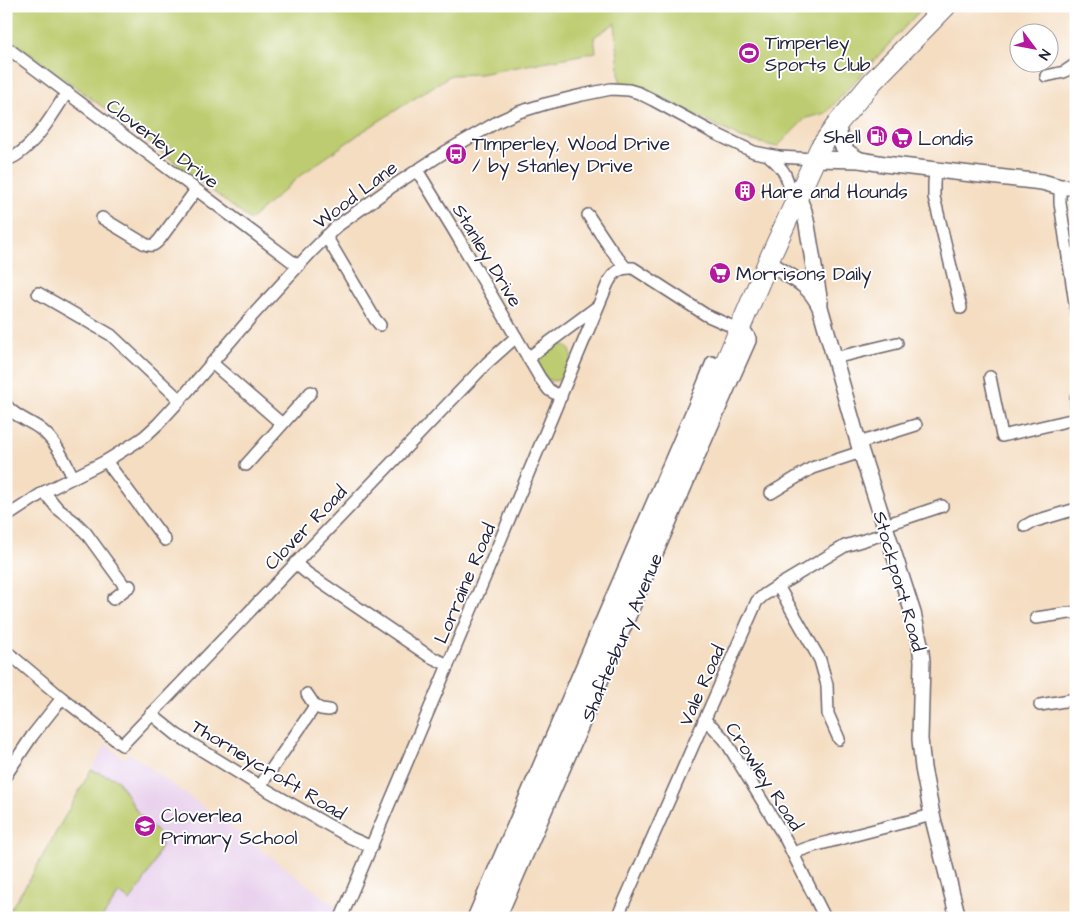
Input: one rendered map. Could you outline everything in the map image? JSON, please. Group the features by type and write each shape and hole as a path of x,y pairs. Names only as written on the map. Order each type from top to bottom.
{"highway":[{"path":"768,262 820,148 873,81 946,6"},
{"name":"Shaftesbury Avenue","path":"487,918 501,900 707,392 740,329 768,262"}],"main road":[{"path":"838,123 840,138 845,150 860,160"},
{"path":"815,159 860,160 1042,182 1060,187 1076,187"},
{"name":"Stockport Road","path":"796,202 804,211 820,307 834,358 912,613 922,652 920,739 925,783 958,918"},
{"name":"Stockport Road","path":"768,262 808,288 820,307"}],"street":[{"name":"Cloverley Drive","path":"6,47 298,266"},
{"path":"1046,76 1064,72 1076,64"},
{"name":"Wood Lane","path":"6,517 44,492 106,461 146,436 298,266 336,227 371,201 445,152 499,121 519,112 555,101 611,89 629,90 639,93 754,152 779,157 815,159"},
{"path":"6,160 14,158 26,149 67,92"},
{"path":"768,155 780,165 787,177 796,202"},
{"name":"Stanley Drive","path":"417,170 545,385 560,397"},
{"path":"935,170 934,197 962,303"},
{"path":"1060,187 1060,203 1076,310"},
{"path":"102,218 146,244 154,245 160,240 196,190"},
{"path":"588,215 625,268 633,268 711,318 740,329"},
{"path":"326,236 380,325"},
{"name":"Lorraine Road","path":"342,918 611,278 617,271 625,268"},
{"path":"38,294 111,335 180,400"},
{"path":"528,358 599,306"},
{"name":"Clover Road","path":"62,698 122,745 487,363 516,337"},
{"path":"834,358 897,343"},
{"path":"212,363 282,424"},
{"name":"Shaftesbury Avenue","path":"500,918 501,900 720,368"},
{"path":"990,377 1002,436 1075,419"},
{"path":"246,465 312,392"},
{"name":"Shaftesbury Avenue","path":"474,918 707,392"},
{"path":"1076,397 1076,431"},
{"path":"6,405 19,417 38,426 51,439 73,478"},
{"path":"771,493 812,468 916,425"},
{"path":"106,461 165,540"},
{"path":"44,492 58,509 86,533 128,587 114,598"},
{"name":"Vale Road","path":"616,918 757,601 778,586 845,546 942,506"},
{"path":"1025,526 1032,522 1076,510"},
{"path":"295,563 430,656 448,665"},
{"path":"778,586 820,660 827,685 828,714 838,739"},
{"path":"1036,618 1076,612"},
{"path":"6,651 62,698 32,736 6,775"},
{"path":"306,694 315,706 329,710"},
{"path":"1040,705 1076,699"},
{"path":"260,786 315,706"},
{"name":"Thorneycroft Road","path":"151,714 177,734 260,786 351,838 372,847"},
{"name":"Crowley Road","path":"704,720 725,740 793,853 825,918"},
{"path":"793,853 932,815"}],"shaded area":[{"name":"Cloverlea Primary School","path":"106,744 123,759 129,753 339,908 335,918 323,918 315,914 313,918 6,918"}],"green space":[{"path":"6,6 924,6 826,113 806,118 777,147 741,138 649,91 633,85 620,83 615,23 594,37 596,52 480,74 451,75 362,132 301,175 250,220 115,116 6,36"},
{"path":"556,344 567,347 571,352 571,358 563,376 558,380 552,381 544,376 538,363 542,354"},
{"path":"91,770 117,779 138,813 159,834 161,845 143,883 130,901 119,893 102,918 6,918 28,882"}],"place":[{"name":"Timperley Sports Club","path":"749,53"},
{"name":"Shell","path":"877,136"},
{"name":"Londis","path":"902,138"},
{"name":"TImperley, Wood Drive / by Stanley Drive","path":"456,154"},
{"name":"Hare and Hounds","path":"745,191"},
{"name":"Morrisons Daily","path":"720,273"},
{"name":"Cloverlea Primary School","path":"145,826"}]}
